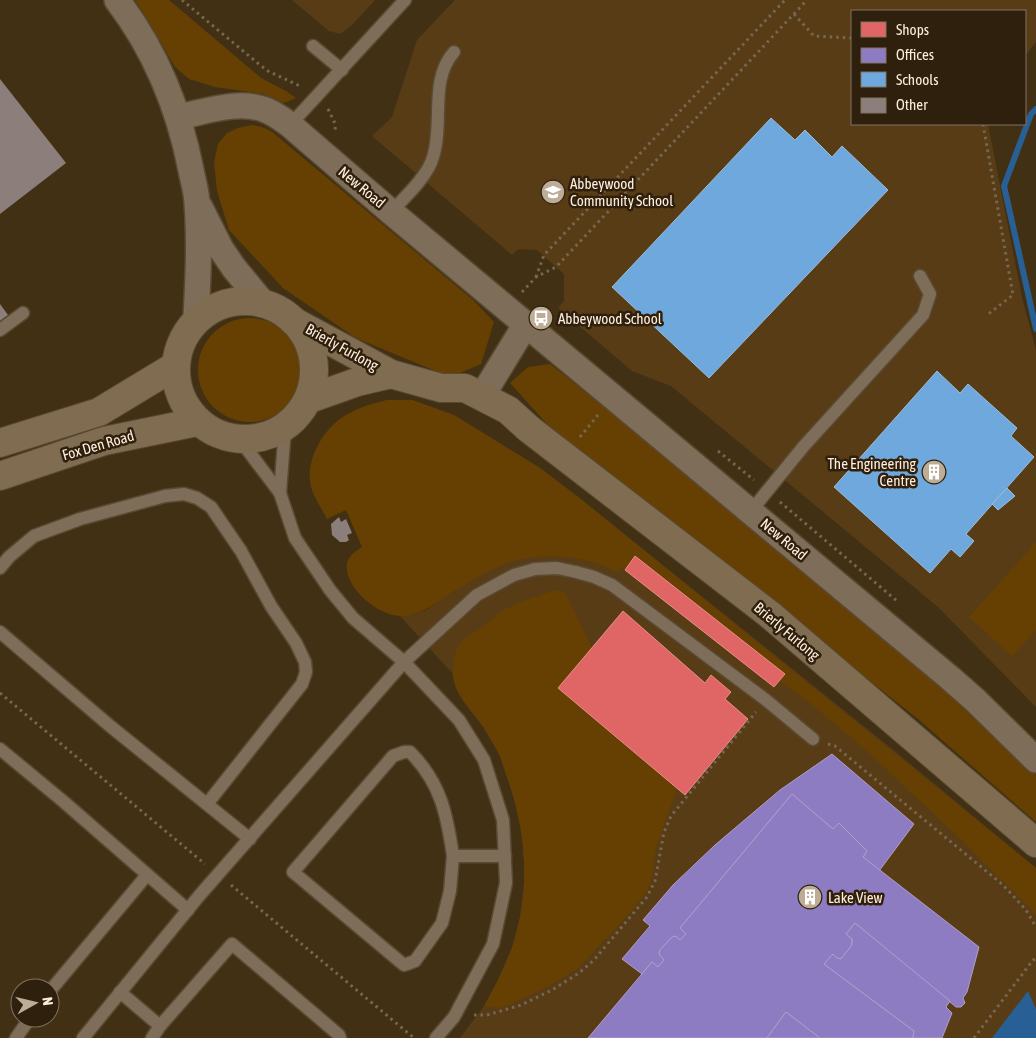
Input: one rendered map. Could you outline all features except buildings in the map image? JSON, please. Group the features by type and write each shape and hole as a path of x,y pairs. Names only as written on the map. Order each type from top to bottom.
{"street":[{"path":"117,0 137,28 150,52 178,117 186,144 197,202 198,288 196,318 178,350 175,366 177,386 184,405 198,422 226,438 240,440 261,438 285,428 310,399 314,379 313,359 307,340 293,321 274,307 262,302 250,301 223,304 196,318"},
{"name":"New Road","path":"178,117 222,108 250,106 263,109 278,116 968,694 1036,760"},
{"path":"197,202 226,256 262,302"},
{"name":"Brierly Furlong","path":"293,321 391,374 441,388 465,388 508,410 529,429 769,614 1036,843"},
{"path":"482,396 526,324"},
{"name":"Fox Den Road","path":"0,443 99,412 175,366"},
{"name":"Brierly Furlong","path":"310,399 357,382 391,374"},
{"name":"Brierly Furlong","path":"441,388 457,403 503,424 529,429"},
{"name":"Fox Den Road","path":"0,476 104,441 198,422"}],"lane":[{"path":"290,125 405,0"},
{"path":"312,46 342,70"},
{"path":"391,212 423,174 433,158 440,84 448,59 454,52"},
{"path":"751,511 804,447 923,314 930,294 920,276"},
{"path":"0,330 23,313"},
{"path":"280,493 285,428"},
{"path":"240,440 280,493 295,538 330,590 353,618 404,662 459,720 484,760 503,820 506,883 493,944 454,1017 436,1038"},
{"path":"0,568 9,557 34,536 80,519 165,496 184,494 197,498 211,507 241,551 271,606 296,644 305,662 306,672 302,684 207,804"},
{"path":"83,1038 188,910 404,662 477,595 514,575 535,569 556,568 594,577 612,585 766,700 813,738"},
{"path":"0,632 110,726 250,839"},
{"path":"0,749 188,910"},
{"path":"404,752 410,752 422,764 436,788 448,820 453,856 450,891 442,923 415,961 404,964 293,872 393,756 404,752"},
{"path":"453,856 505,856"},
{"path":"60,980 147,875"},
{"path":"152,1038 160,1026 232,944 339,1035 340,1038"},
{"path":"120,992 160,1026"}],"path":[{"path":"536,277 544,255 784,0"},
{"path":"520,294 536,277 556,267 807,0"},
{"path":"794,14 814,36 851,38"},
{"path":"983,125 1013,295 987,315"},
{"path":"454,1017 487,1015 521,1005 552,990 579,973 594,960 647,897 655,881 664,832 672,816 766,700"},
{"path":"813,738 834,746 1004,885 1026,910 1036,927"},
{"path":"974,1038 1033,960 1036,959"}],"shaded area":[{"path":"135,0 169,0 261,78 296,98 284,103 264,94 215,87 189,79 175,67"},
{"path":"292,0 375,0 350,27 340,34 329,31"},
{"path":"455,0 1036,0 1036,42 1026,55 1026,10 851,10 851,125 988,125 1022,298 1036,350 1036,707 938,607 671,386 632,371 558,308 564,301 564,274 537,250 518,249 512,255 372,136 392,117 417,40"},
{"path":"252,125 271,131 473,300 494,322 481,364 450,377 356,338 283,288 229,230 217,191 214,162 218,144 227,133"},
{"path":"250,318 270,322 279,327 293,341 298,350 302,370 298,390 293,399 279,413 270,418 250,422 230,418 221,413 207,399 202,390 198,370 202,350 207,341 221,327 230,322"},
{"path":"550,364 835,591 1036,775 1036,822 918,719 548,425 510,383 528,367"},
{"name":"Lake View","path":"387,400 412,400 454,415 540,468 897,753 1036,868 1036,1038 460,1038 484,1006 513,945 520,917 524,883 522,833 514,798 499,754 455,685 453,674 400,616 426,610 456,590"},
{"path":"387,400 412,400 454,415 540,468 582,500 1036,868 1036,916 955,834 867,751 810,703 622,567 617,572 580,559 553,556 526,558 513,561 484,574 424,610 402,616 383,612 364,599 351,582 347,572 349,558 362,547 346,510 327,519 312,490 310,471 315,452 332,426 357,409"},
{"path":"1036,542 1036,630 1012,656 969,617"},
{"path":"558,590 566,594 592,648 559,688 677,789 656,848 651,881 646,893 622,922 576,970 547,987 509,1005 498,1008 484,1006 507,960 519,924 524,883 524,862 519,820 501,760 486,730 459,694 454,680 454,660 462,641 502,611 516,604"}],"water":[{"path":"1028,991 1036,1009 1036,1038 992,1038"}],"waterway":[{"path":"1036,109 1031,114 1004,186 1036,329"}],"place":[{"name":"Abbeywood Community School","path":"553,192"},
{"name":"Abbeywood School","path":"541,318"},
{"name":"The Engineering Centre","path":"934,472"},
{"name":"Lake View","path":"810,897"}]}
